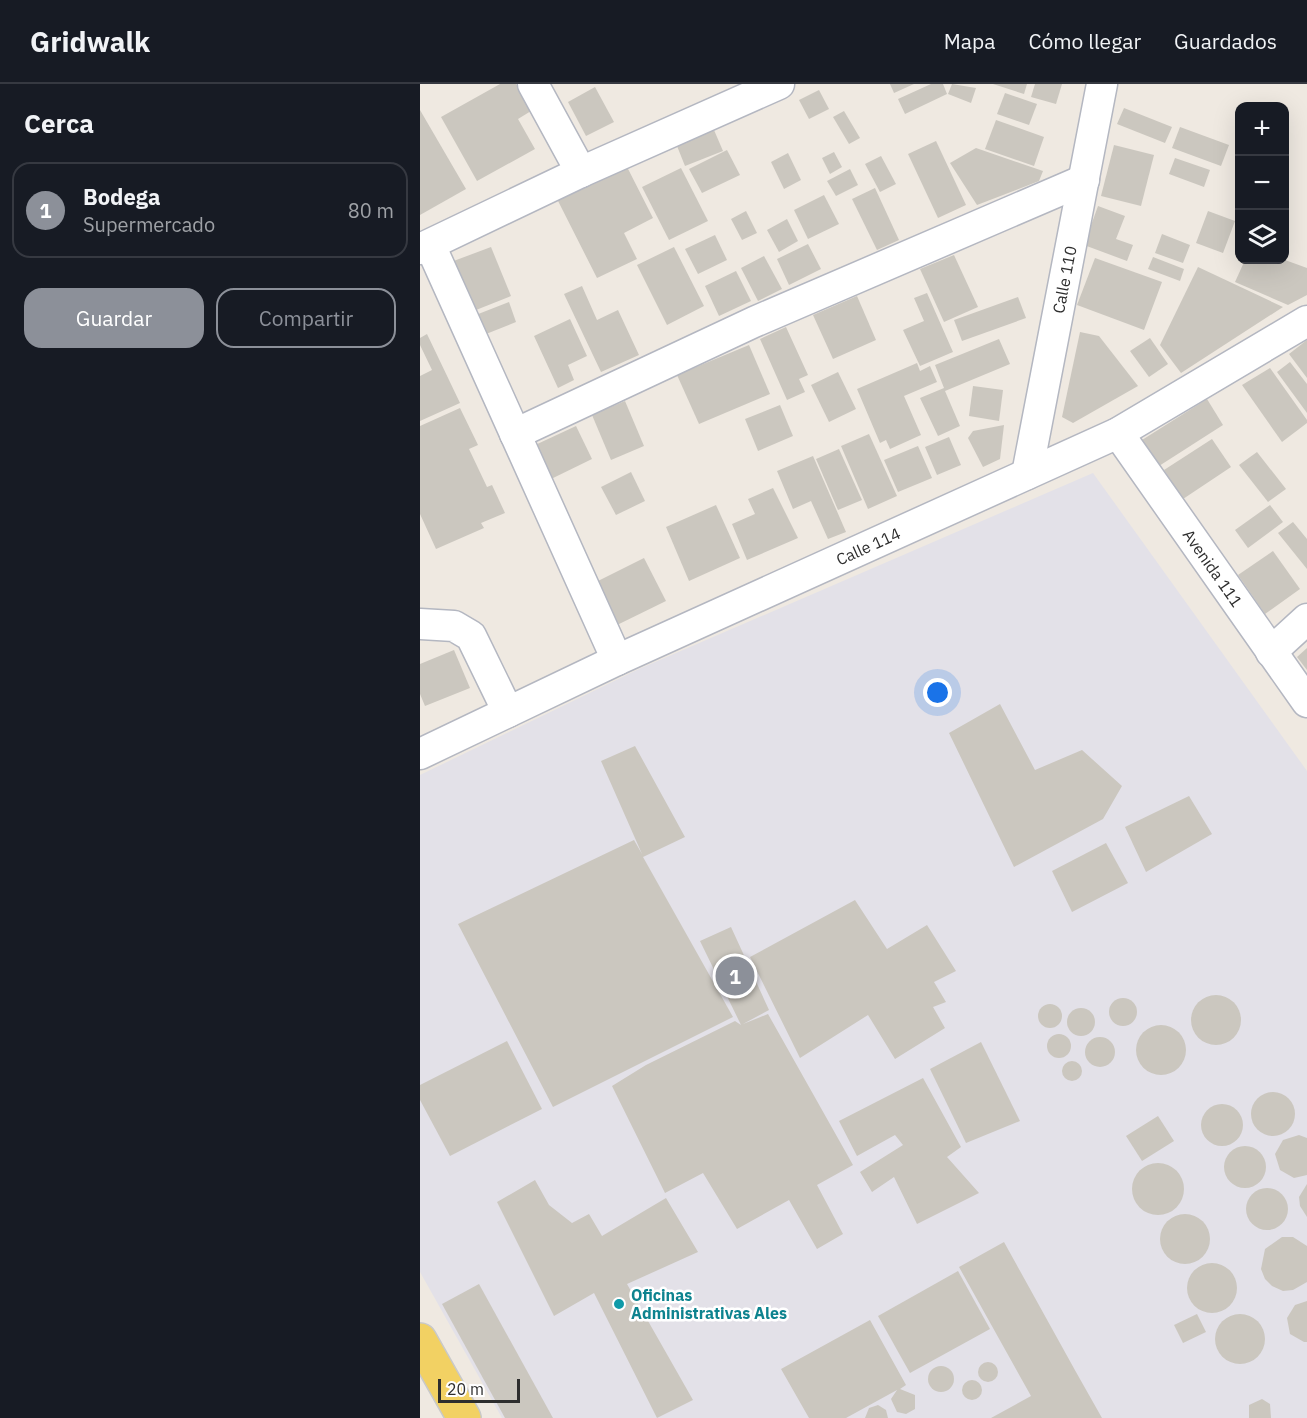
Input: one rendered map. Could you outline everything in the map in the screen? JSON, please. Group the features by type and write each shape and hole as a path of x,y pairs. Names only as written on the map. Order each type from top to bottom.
{"main road":[{"path":"420,1340 464,1418"}],"street":[{"path":"533,84 581,172"},
{"path":"617,660 515,434 425,247 581,172 779,84"},
{"name":"Calle 110","path":"1027,474 1102,84"},
{"path":"515,434 754,322 1084,180"},
{"name":"Calle 114","path":"420,754 617,660 1118,433 1307,321"},
{"name":"Avenida 111","path":"1118,433 1307,702"},
{"path":"1271,652 1307,619"},
{"path":"420,624 454,626 471,636 508,712"}],"shaded area":[{"path":"1093,473 1307,771 1307,1418 502,1418 420,1272 420,775 639,669"}],"building":[{"path":"500,84 516,84 531,111 518,119 535,149 477,181 441,117"},
{"path":"890,84 914,84 894,93"},
{"path":"931,84 943,84 947,94 905,114 898,99"},
{"path":"952,84 976,88 971,103 948,94"},
{"path":"993,84 1027,84 1024,94"},
{"path":"1035,84 1062,84 1056,104 1031,97"},
{"path":"595,87 614,122 586,136 568,102"},
{"path":"819,90 829,109 809,119 799,100"},
{"path":"1005,93 1037,104 1029,125 997,114"},
{"path":"1124,108 1172,127 1165,143 1117,124"},
{"path":"420,110 466,189 420,215"},
{"path":"844,111 860,138 849,144 833,117"},
{"path":"996,120 1044,137 1034,166 985,149"},
{"path":"1180,127 1229,145 1221,166 1172,148"},
{"path":"714,130 723,151 685,166 677,146"},
{"path":"936,141 966,205 938,218 908,154"},
{"path":"1114,145 1154,155 1141,206 1101,196"},
{"path":"976,148 1043,171 1039,181 977,205 950,163"},
{"path":"727,150 740,175 702,193 689,169"},
{"path":"834,152 842,167 830,174 822,158"},
{"path":"788,153 801,180 784,189 771,162"},
{"path":"881,156 896,184 880,192 865,164"},
{"path":"1175,158 1210,170 1204,187 1169,174"},
{"path":"624,161 653,218 624,233 637,259 597,278 555,195"},
{"path":"681,168 708,221 669,240 642,187"},
{"path":"850,169 858,185 836,196 827,181"},
{"path":"875,188 899,240 877,250 852,199"},
{"path":"824,195 839,224 808,239 794,210"},
{"path":"1098,206 1125,216 1116,239 1133,245 1127,261 1084,245"},
{"path":"746,211 757,233 742,240 731,219"},
{"path":"1208,211 1235,221 1223,253 1196,243"},
{"path":"787,219 798,241 779,252 767,230"},
{"path":"1162,234 1190,245 1183,263 1155,253"},
{"path":"715,235 727,260 698,274 685,249"},
{"path":"808,244 821,269 789,285 777,259"},
{"path":"491,247 511,296 471,312 451,262"},
{"path":"674,247 704,306 667,325 637,265"},
{"path":"954,255 978,307 944,322 920,269"},
{"path":"764,256 782,289 758,301 741,268"},
{"path":"1153,257 1184,269 1180,281 1148,269"},
{"path":"1095,258 1162,282 1144,330 1077,305"},
{"path":"1289,261 1307,268 1307,295 1288,305 1235,282 1243,264 1289,264"},
{"path":"1198,267 1283,307 1181,373 1160,345"},
{"path":"736,271 751,301 719,316 705,286"},
{"path":"582,286 597,320 618,310 639,355 601,372 564,294"},
{"path":"927,293 953,352 920,366 903,330 924,321 914,298"},
{"path":"857,296 876,340 833,359 813,315"},
{"path":"1018,297 1026,318 962,341 954,320"},
{"path":"509,302 516,322 476,338 468,318"},
{"path":"570,319 587,356 568,365 574,380 558,388 534,336"},
{"path":"786,327 808,375 799,379 805,392 787,400 760,339"},
{"path":"1080,332 1099,336 1138,386 1073,423 1062,417"},
{"path":"427,334 460,403 420,421 420,376 432,370 420,345 420,338"},
{"path":"1150,338 1168,364 1149,377 1130,351"},
{"path":"999,339 1010,364 945,391 960,426 938,436 920,398 944,388 935,365"},
{"path":"1307,340 1307,378 1289,354"},
{"path":"749,345 770,394 699,424 677,375"},
{"path":"1290,362 1307,384 1307,413 1277,372"},
{"path":"917,363 920,371 930,366 937,382 904,396 921,435 890,449 886,440 880,443 857,389"},
{"path":"1270,368 1307,420 1307,423 1282,442 1242,385"},
{"path":"838,372 856,409 829,422 811,385"},
{"path":"973,386 1003,390 999,421 969,416"},
{"path":"1207,399 1223,425 1159,466 1142,440"},
{"path":"625,401 644,446 611,460 592,415"},
{"path":"780,405 793,436 758,451 745,419"},
{"path":"460,408 478,445 469,449 487,487 492,485 505,513 481,523 484,528 436,549 420,514 420,426"},
{"path":"1004,425 1000,459 983,467 968,438 973,431"},
{"path":"576,426 592,459 549,480 533,446"},
{"path":"869,434 897,496 868,509 841,446"},
{"path":"949,437 961,465 937,475 925,447"},
{"path":"1212,439 1231,467 1183,499 1164,470"},
{"path":"918,446 932,478 898,492 884,460"},
{"path":"839,449 862,500 838,510 816,459"},
{"path":"1257,452 1286,489 1268,502 1239,465"},
{"path":"813,456 846,532 828,539 811,501 793,509 777,471"},
{"path":"631,472 645,501 616,515 601,487"},
{"path":"773,488 798,538 747,560 732,524 755,514 748,499"},
{"path":"716,505 740,558 689,581 666,527"},
{"path":"1270,505 1283,522 1248,548 1235,530"},
{"path":"1293,522 1307,539 1307,569 1278,533"},
{"path":"1273,551 1300,589 1265,614 1238,575"},
{"path":"644,558 666,601 615,626 594,583"},
{"path":"1307,648 1307,670 1297,657"},
{"path":"454,650 470,688 425,706 420,694 420,664"},
{"path":"1000,704 1035,770 1082,750 1122,786 1103,819 1014,867 949,733"},
{"path":"635,746 685,837 643,857 733,1017 553,1107 458,924 634,840 642,854 601,761"},
{"path":"1189,796 1212,834 1146,872 1125,827"},
{"path":"1106,843 1128,883 1072,912 1052,871"},
{"path":"855,900 887,949 927,925 956,971 934,982 946,1002 933,1007 945,1028 895,1059 868,1015 800,1058 750,957"},
{"path":"731,927 769,1010 743,1024 768,1014 853,1165 817,1185 843,1234 817,1249 789,1200 737,1229 703,1173 665,1193 612,1086 646,1065 735,1021 741,1025 700,941"},
{"path":"1216,995 1225,997 1236,1006 1241,1020 1239,1029 1230,1040 1216,1045 1207,1043 1196,1034 1191,1020 1193,1011 1202,1000"},
{"path":"1123,998 1133,1002 1137,1012 1133,1022 1123,1026 1113,1022 1109,1012 1113,1002"},
{"path":"1050,1004 1059,1007 1062,1016 1059,1025 1050,1028 1041,1025 1038,1016 1041,1007"},
{"path":"1081,1008 1091,1012 1095,1022 1091,1032 1081,1036 1071,1032 1067,1022 1071,1012"},
{"path":"1161,1025 1170,1027 1181,1036 1186,1050 1184,1059 1175,1070 1161,1075 1152,1073 1141,1064 1136,1050 1138,1041 1147,1030"},
{"path":"1059,1034 1064,1035 1070,1041 1070,1051 1064,1057 1059,1058 1054,1057 1048,1051 1047,1046 1048,1041 1054,1035"},
{"path":"1100,1037 1110,1042 1115,1052 1110,1062 1100,1067 1090,1062 1085,1052 1090,1042"},
{"path":"507,1041 542,1109 450,1156 420,1100 420,1085"},
{"path":"981,1042 1020,1121 966,1143 930,1069"},
{"path":"1072,1061 1079,1064 1082,1071 1079,1078 1072,1081 1065,1078 1062,1071 1065,1064"},
{"path":"923,1078 961,1147 947,1157 979,1193 917,1224 894,1177 872,1192 860,1172 903,1145 895,1135 857,1156 839,1121"},
{"path":"1273,1092 1288,1099 1295,1114 1288,1129 1273,1136 1258,1129 1251,1114 1258,1099"},
{"path":"1222,1104 1230,1105 1237,1110 1242,1117 1242,1133 1237,1140 1230,1145 1222,1146 1214,1145 1207,1140 1202,1133 1201,1125 1202,1117 1207,1110 1214,1105"},
{"path":"1158,1116 1174,1141 1142,1161 1126,1136"},
{"path":"1299,1135 1307,1138 1307,1175 1294,1178 1280,1170 1275,1154 1283,1140"},
{"path":"1245,1146 1260,1152 1266,1167 1260,1182 1245,1188 1230,1182 1224,1167 1230,1152"},
{"path":"1158,1163 1168,1165 1176,1171 1182,1179 1184,1189 1182,1199 1176,1207 1168,1213 1158,1215 1148,1213 1140,1207 1134,1199 1132,1189 1134,1179 1140,1171 1148,1165"},
{"name":"Oficinas Administrativas Ales","path":"535,1180 549,1205 572,1223 589,1214 602,1236 666,1198 698,1252 627,1284 693,1400 657,1418 594,1293 554,1316 497,1202"},
{"path":"1307,1184 1307,1217 1300,1206 1299,1197"},
{"path":"1267,1188 1275,1189 1282,1194 1287,1201 1287,1217 1282,1224 1275,1229 1267,1230 1259,1229 1252,1224 1247,1217 1246,1209 1247,1201 1252,1194 1259,1189"},
{"path":"1180,1214 1190,1214 1203,1221 1210,1234 1210,1244 1203,1257 1190,1264 1180,1264 1171,1260 1164,1253 1160,1244 1160,1234 1164,1225 1171,1218"},
{"path":"1282,1237 1293,1237 1307,1246 1307,1282 1293,1290 1283,1291 1272,1286 1265,1279 1261,1269 1265,1249"},
{"path":"1004,1242 1102,1418 991,1418 1031,1396 959,1267"},
{"path":"1207,1263 1217,1263 1230,1270 1237,1283 1237,1293 1230,1306 1217,1313 1207,1313 1198,1309 1191,1302 1187,1293 1187,1283 1191,1274 1198,1267"},
{"path":"958,1271 990,1329 910,1373 878,1316"},
{"path":"479,1284 553,1418 505,1418 442,1304"},
{"path":"1307,1301 1307,1342 1304,1342 1290,1334 1287,1318 1295,1305"},
{"path":"1197,1314 1206,1332 1183,1343 1174,1325"},
{"path":"1240,1314 1258,1321 1265,1339 1258,1357 1240,1364 1222,1357 1215,1339 1222,1321"},
{"path":"870,1320 906,1385 900,1389 915,1395 915,1409 906,1414 897,1412 891,1399 897,1390 846,1418 809,1418 781,1369"},
{"path":"988,1362 995,1365 998,1372 995,1379 988,1382 981,1379 978,1372 981,1365"},
{"path":"941,1366 950,1370 954,1379 950,1388 941,1392 932,1388 928,1379 932,1370"},
{"path":"972,1380 979,1383 982,1390 979,1397 972,1400 965,1397 962,1390 965,1383"},
{"path":"1262,1399 1270,1404 1271,1418 1249,1418 1249,1405"},
{"path":"878,1405 886,1410 888,1418 865,1418 869,1408"}],"place":[{"name":"Bodega","path":"735,976"},
{"name":"Oficinas Administrativas Ales","path":"619,1304"}]}
